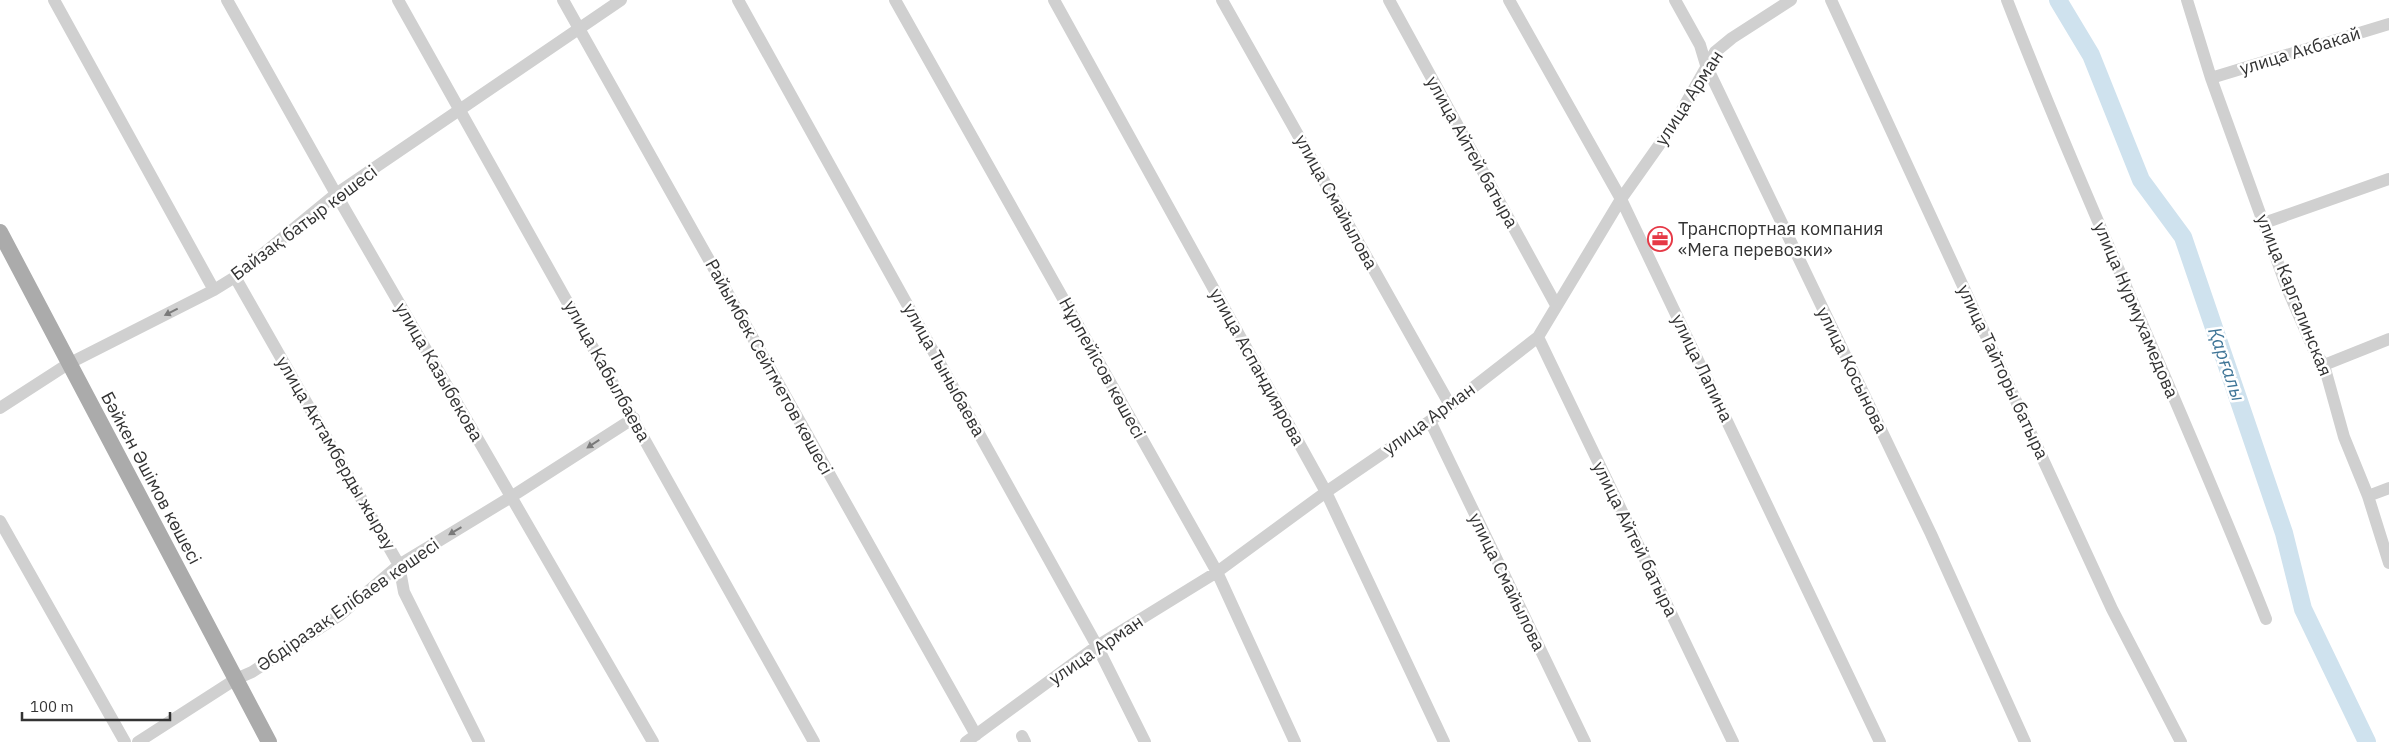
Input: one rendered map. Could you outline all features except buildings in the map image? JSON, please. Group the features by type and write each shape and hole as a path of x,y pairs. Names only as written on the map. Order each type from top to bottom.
{"main road":[{"name":"Бәйкен Әшімов көшесі","path":"0,232 269,742"}],"street":[{"path":"54,0 214,290"},
{"name":"улица Казыбекова","path":"227,0 336,194 653,742"},
{"name":"улица Кабылбаева","path":"398,0 814,742"},
{"name":"Райымбек Сейтметов көшесі","path":"562,0 971,738"},
{"name":"Байзақ батыр көшесі","path":"0,408 68,364 214,290 235,277 336,194 461,111 621,0"},
{"name":"улица Тыныбаева","path":"738,0 1097,646 1145,742"},
{"name":"Нұрпейісов көшесі","path":"895,0 1217,572 1295,742"},
{"name":"улица Аспандиярова","path":"1054,0 1326,492 1444,742"},
{"name":"улица Смайылова","path":"1222,0 1450,405"},
{"name":"улица Айтей батыра","path":"1388,0 1556,305"},
{"name":"улица Лапина","path":"1510,0 1621,200 1880,742"},
{"name":"улица Косынова","path":"1674,0 1700,45 1706,65 1931,534 2025,742"},
{"name":"улица Арман","path":"971,738 1097,646 1217,572 1326,492 1430,421 1538,337 1621,200 1674,124 1715,52 1732,38 1791,0"},
{"name":"улица Тайторы батыра","path":"1831,0 2108,600 2181,742"},
{"name":"улица Нурмухамедова","path":"2007,0 2053,118 2228,523 2266,618"},
{"name":"улица Каргалинская","path":"2186,0 2211,78 2287,288 2314,350 2324,365 2344,437 2368,496 2389,563"},
{"name":"улица Акбакай","path":"2211,78 2389,24"},
{"path":"2264,223 2389,179"},
{"name":"улица Актамберды жырау","path":"235,277 399,565 404,592 479,742"},
{"name":"улица Айтей батыра","path":"1538,337 1733,742"},
{"path":"2324,365 2389,339"},
{"name":"Әбдіразақ Елібаев көшесі","path":"138,742 340,615 399,565 511,498 634,418"},
{"name":"улица Смайылова","path":"1430,421 1585,742"},
{"path":"2368,496 2389,488"},
{"path":"0,521 125,742"}],"waterway":[{"name":"Қарғалы","path":"2058,0 2091,55 2141,180 2183,237 2284,533 2303,609 2367,742"}],"place":[{"name":"Транспортная компания «Мега перевозки»","path":"1660,239"}]}
